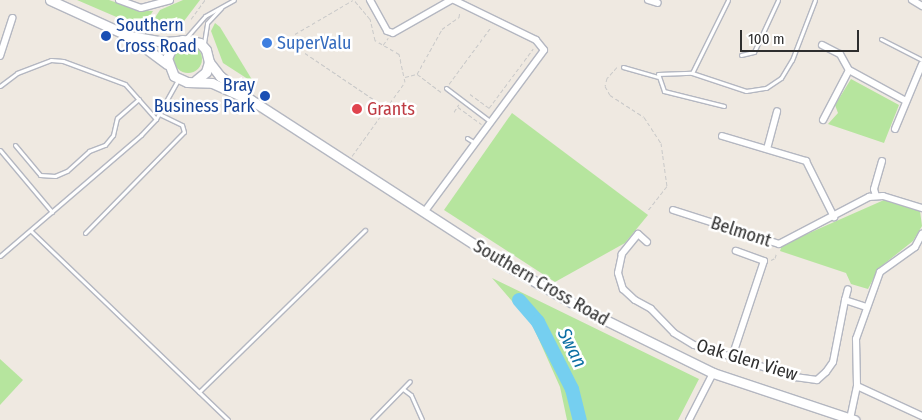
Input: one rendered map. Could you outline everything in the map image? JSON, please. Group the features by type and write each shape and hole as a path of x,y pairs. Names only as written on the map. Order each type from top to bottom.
{"main road":[{"path":"50,0 129,36 167,64 178,80"},
{"path":"129,36 165,42 195,41 204,47"},
{"path":"167,64 169,52 183,40"},
{"name":"Southern Cross Road","path":"204,47 209,62 220,76 251,100 349,160 548,290 713,373 852,419"},
{"path":"196,80 206,72 209,62"},
{"name":"Southern Cross Road","path":"178,80 196,80 251,100"}],"street":[{"path":"119,0 141,8 170,0"},
{"path":"370,0 388,31 393,33 452,1 462,8 536,40 544,50 425,211"},
{"path":"648,0 658,4"},
{"path":"912,0 922,6"},
{"path":"0,56 12,18"},
{"path":"822,46 840,54 849,70 906,101"},
{"path":"895,129 922,64"},
{"path":"823,120 849,70"},
{"path":"767,150 777,111"},
{"path":"722,136 806,161 834,217"},
{"path":"882,160 874,190 876,196 922,208"},
{"name":"Belmont","path":"673,210 779,244 876,196"},
{"name":"Oak Glen View","path":"647,242 638,234 622,254 618,273 623,289 651,309 674,333 701,348 795,377 817,380 833,362 848,289"},
{"path":"852,419 857,386 856,339 866,307 880,272 915,247 922,234"},
{"path":"732,358 764,262 736,251"},
{"path":"845,300 866,307"},
{"path":"689,420 713,373"},
{"path":"857,386 922,416"}],"lane":[{"path":"183,40 204,16 234,0"},
{"path":"692,73 728,0"},
{"path":"741,55 754,52 778,0"},
{"path":"658,77 658,74 692,73 746,91 766,88 781,78 792,60 815,0"},
{"path":"204,47 207,23 223,6"},
{"path":"881,39 922,60"},
{"path":"0,86 17,73 51,60 63,61 125,84 156,119"},
{"path":"623,67 658,77"},
{"path":"658,77 664,91 724,106"},
{"path":"0,256 142,136 160,114 178,80"},
{"path":"446,88 492,122"},
{"path":"15,145 40,174 55,176 67,172 89,152 105,145 113,135 117,118 138,99"},
{"path":"85,233 184,132 182,125 160,114"},
{"path":"468,138 475,144"},
{"path":"0,150 52,212"},
{"path":"199,392 365,230"},
{"path":"31,231 228,420"},
{"path":"372,420 410,381"},
{"path":"403,389 411,395 422,420"}],"path":[{"path":"191,18 205,0"},
{"path":"295,34 354,0 370,19 375,40 399,54 404,77 402,87 349,160"},
{"path":"404,77 417,74 442,29 459,17 462,8 452,1"},
{"path":"417,74 442,93 492,25 484,21"},
{"path":"470,94 489,108 535,45"},
{"path":"305,53 386,107"},
{"path":"623,67 616,67 610,71 605,86 610,95 650,123 662,143 667,186 648,210"},
{"path":"436,94 439,90"},
{"path":"453,101 457,107 481,124 477,129"},
{"path":"454,112 457,107"},
{"path":"764,262 775,258 779,244"}],"green space":[{"path":"77,0 109,0 138,10 153,11 142,28"},
{"path":"183,0 200,0 178,29 167,32 147,30 160,10"},
{"path":"215,23 220,27 254,83 223,63 211,31"},
{"path":"188,45 198,49 202,59 198,69 188,73 178,69 174,59 178,49"},
{"path":"851,79 899,105 884,143 828,124 838,113 835,105"},
{"path":"512,113 648,215 625,243 555,282 444,210"},
{"path":"884,200 920,211 922,226 913,241 879,268 868,289 851,284 846,273 780,251 782,245"},
{"path":"492,278 699,379 678,420 567,420 560,387 532,324"},
{"path":"0,359 23,380 0,405"}],"waterway":[{"name":"Swan","path":"519,300 538,322 572,389 580,420"}],"place":[{"name":"Southern Cross Road","path":"106,36"},
{"name":"SuperValu","path":"267,43"},
{"name":"Bray Business Park","path":"265,96"},
{"name":"Grants","path":"357,109"}]}
